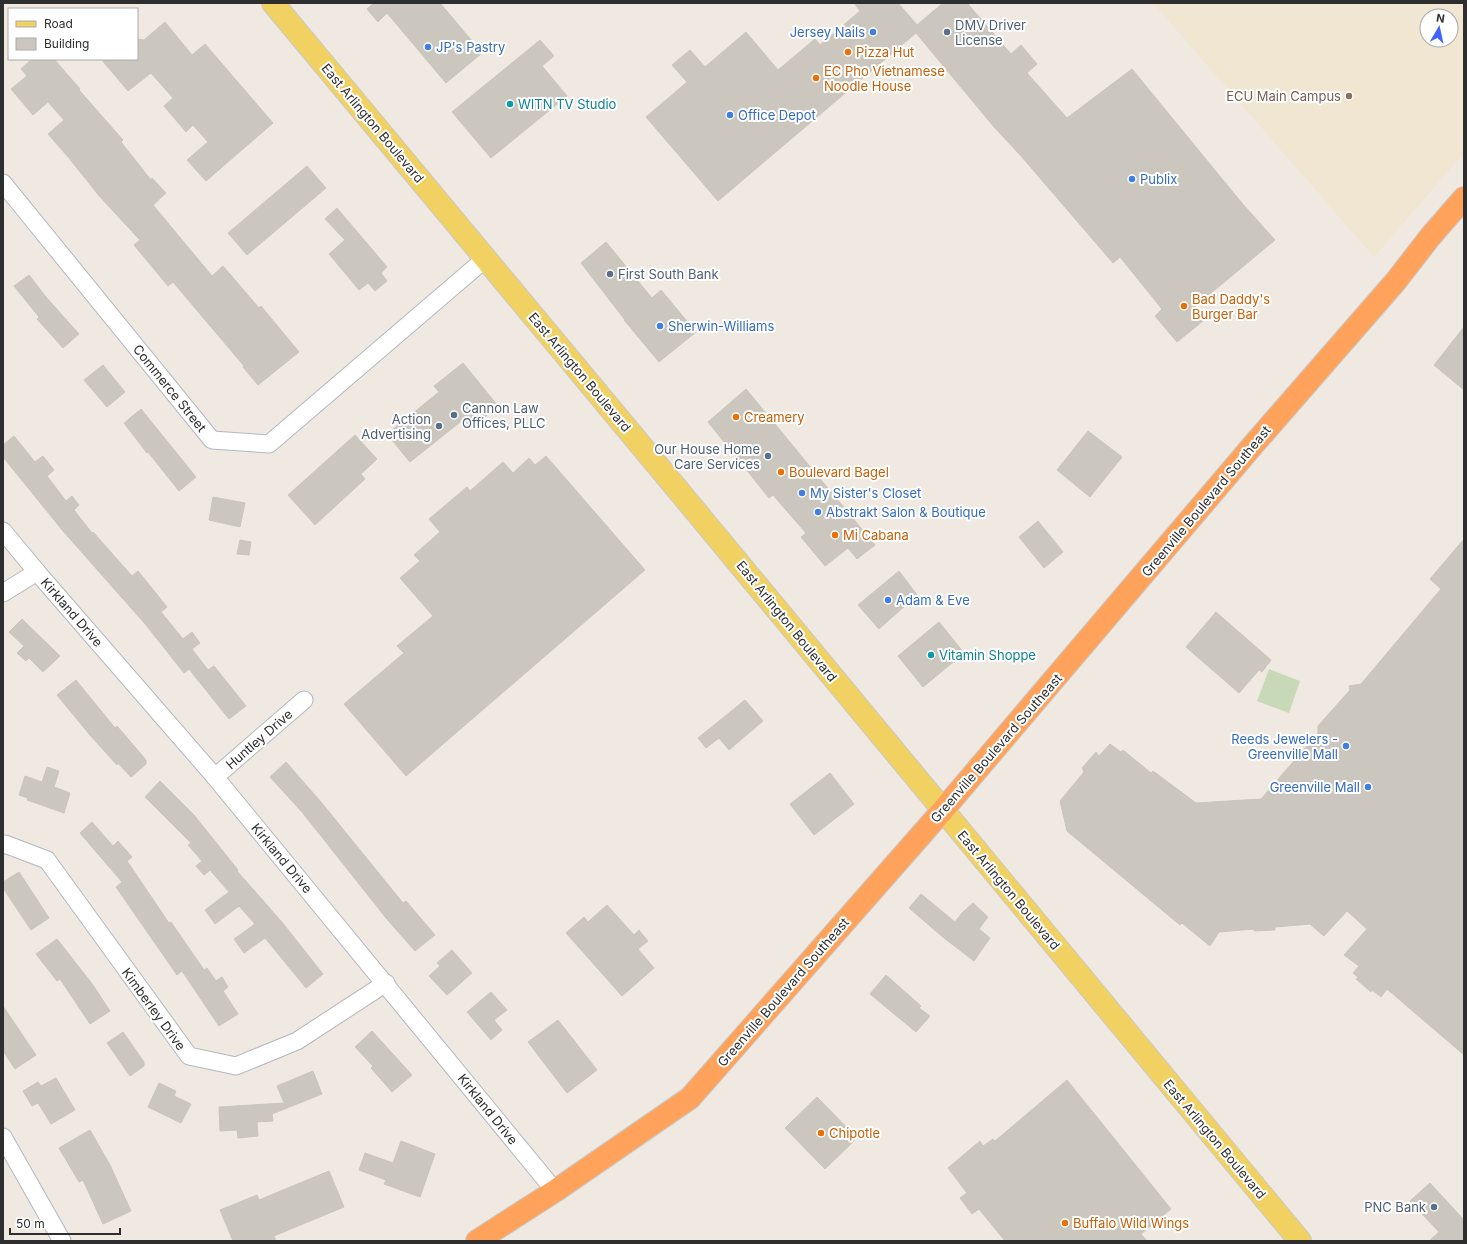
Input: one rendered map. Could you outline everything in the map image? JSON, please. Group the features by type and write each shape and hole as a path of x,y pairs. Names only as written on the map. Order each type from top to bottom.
{"highway":[{"name":"Greenville Boulevard Southeast","path":"477,1241 555,1191 690,1098 943,810 1254,444 1396,281 1430,237 1464,198"}],"main road":[{"name":"East Arlington Boulevard","path":"273,3 1300,1241"}],"street":[{"name":"Commerce Street","path":"3,183 212,440 269,444 485,258"},
{"name":"Kirkland Drive","path":"3,531 215,777 386,983 555,1191"},
{"path":"3,593 37,572"},
{"name":"Huntley Drive","path":"215,777 304,700"},
{"name":"Kimberley Drive","path":"3,845 5,844 47,860 189,1056 236,1066 297,1041 386,983"},
{"path":"3,1138 62,1241"}],"shaded area":[{"name":"ECU Main Campus","path":"1153,3 1464,3 1464,153 1374,257"}],"green space":[{"path":"1269,669 1300,681 1289,713 1257,701"}],"building":[{"path":"374,3 440,3 482,53 446,83 387,13 378,22 367,9"},
{"path":"854,3 898,3 917,25 943,3 967,3 1011,54 1021,45 1037,64 1027,73 1067,118 1132,69 1241,202 1275,240 1192,309 1203,321 1177,342 1155,316 1162,309 1120,257 1113,263 1021,156 994,127 916,33 718,201 646,117 687,82 672,65 690,50 705,67 746,32 778,70 815,39 820,45 860,11"},
{"path":"165,22 192,55 205,44 273,123 206,181 187,160 208,142 193,125 186,132 164,106 173,98 151,73 128,91 102,60 138,60 138,39 144,40"},
{"name":"WITN TV Studio","path":"540,40 554,56 542,66 567,96 491,158 452,112"},
{"path":"31,60 55,60 123,140 121,142 151,180 152,178 166,193 153,205 212,276 223,266 259,308 261,306 299,352 258,385 243,367 244,366 173,282 168,286 134,245 140,240 100,197 48,134 64,120 48,102 33,115 11,89 27,76 21,69"},
{"path":"307,166 326,188 247,255 228,233"},
{"path":"337,208 387,267 381,273 387,281 375,291 368,283 359,290 329,254 345,240 325,219"},
{"path":"606,242 652,298 661,290 696,332 659,362 624,320 581,263"},
{"path":"29,275 46,297 79,334 63,348 37,319 39,317 14,286"},
{"path":"1464,327 1464,390 1434,365"},
{"path":"463,363 498,406 471,428 464,419 410,462 387,434 439,392 434,386"},
{"path":"103,365 125,392 107,407 84,380"},
{"path":"746,389 875,545 857,559 848,548 825,566 801,537 806,533 773,495 769,498 708,422"},
{"path":"141,409 196,477 179,491 124,423"},
{"path":"1088,431 1122,457 1090,497 1057,470"},
{"path":"355,435 377,459 361,474 365,479 315,525 288,495"},
{"path":"14,436 35,462 43,456 54,470 47,476 66,501 72,496 79,505 74,510 92,533 93,532 132,576 138,571 167,607 161,612 183,639 192,632 200,643 192,649 208,670 214,666 246,706 229,719 189,669 184,673 146,625 63,531 3,457 3,445"},
{"path":"546,456 645,570 406,776 344,704 404,653 397,646 433,616 400,578 420,561 414,555 440,532 429,519 467,487 470,491 503,462 513,473 529,458 535,465"},
{"path":"213,497 245,503 240,527 209,520"},
{"path":"1038,521 1063,552 1044,568 1019,537"},
{"name":"Greenville Mall","path":"1464,539 1464,1055 1387,989 1381,997 1372,990 1371,992 1356,979 1358,977 1353,973 1359,966 1344,955 1367,929 1347,911 1324,936 1310,924 1275,927 1275,930 1254,931 1254,929 1219,932 1210,946 1182,923 1180,925 1067,831 1060,801 1084,772 1082,768 1096,752 1099,756 1110,744 1121,752 1123,750 1151,773 1153,771 1196,803 1261,799 1318,733 1318,726 1350,690 1349,686 1361,684 1441,589 1430,579"},
{"path":"240,540 251,542 249,555 237,554"},
{"name":"Adam & Eve","path":"899,571 917,595 879,629 858,605"},
{"path":"1216,612 1271,660 1262,672 1259,670 1239,693 1186,647"},
{"path":"22,619 60,656 43,672 29,658 26,661 17,653 24,646 9,632"},
{"name":"Vitamin Shoppe","path":"939,622 964,653 923,687 898,656"},
{"path":"76,680 115,728 117,726 146,760 146,764 131,777 118,763 117,765 89,734 57,695"},
{"path":"745,700 763,721 729,750 719,738 706,748 698,738"},
{"path":"286,762 321,802 403,903 406,901 435,935 415,951 386,918 302,812 270,777"},
{"path":"47,767 59,771 54,787 70,793 64,813 27,800 28,798 19,795 25,776 42,782"},
{"path":"830,773 854,804 814,835 790,804"},
{"path":"160,781 194,815 238,870 237,871 281,921 323,974 306,988 265,938 244,953 234,939 255,924 239,906 215,924 205,910 229,892 210,870 204,875 196,866 202,861 188,845 191,843 145,797"},
{"path":"92,822 113,846 118,841 132,857 127,861 169,923 171,922 204,970 207,968 216,981 222,977 228,987 223,991 238,1014 219,1026 182,971 177,975 116,887 122,882 80,833"},
{"path":"19,872 49,918 31,930 3,888 3,882"},
{"path":"921,894 955,922 973,903 988,917 979,929 990,938 974,961 909,908"},
{"path":"607,905 634,935 639,930 648,941 638,949 654,968 622,996 566,933 584,917 588,922"},
{"path":"57,939 93,985 110,1011 90,1024 60,979 57,981 36,954"},
{"path":"452,950 472,973 447,995 429,976 440,966 437,963"},
{"path":"886,975 921,1006 919,1008 930,1016 916,1032 870,994"},
{"path":"491,992 507,1010 494,1020 502,1030 491,1040 467,1012"},
{"path":"3,1006 36,1055 15,1069 3,1051"},
{"path":"558,1020 597,1070 567,1093 528,1042"},
{"path":"372,1031 412,1075 392,1092 371,1068 373,1066 355,1047"},
{"path":"123,1032 144,1062 144,1066 130,1076 107,1043"},
{"path":"313,1071 322,1094 272,1114 273,1121 257,1122 258,1136 238,1138 237,1130 220,1131 219,1107 284,1103 277,1086"},
{"path":"56,1078 75,1110 51,1124 38,1103 32,1106 23,1091 38,1082 41,1086"},
{"path":"1067,1080 1171,1209 1141,1234 1147,1241 1005,1241 979,1209 972,1214 960,1198 967,1193 948,1168 980,1141 983,1146 993,1139 995,1141"},
{"path":"159,1083 176,1091 174,1096 191,1104 181,1123 148,1107"},
{"name":"Chipotle","path":"817,1097 857,1138 825,1169 785,1128"},
{"path":"90,1130 110,1165 131,1211 103,1224 83,1180 79,1182 59,1148"},
{"path":"401,1141 435,1154 420,1197 384,1184 386,1180 359,1170 365,1153 393,1163"},
{"path":"329,1171 344,1207 274,1236 276,1241 233,1241 220,1210 257,1195 259,1200"},
{"name":"PNC Bank","path":"1430,1183 1464,1220 1464,1241 1429,1241 1439,1232 1410,1201"}],"place":[{"name":"Jersey Nails","path":"873,32"},
{"name":"DMV Driver License","path":"947,32"},
{"name":"JP's Pastry","path":"428,47"},
{"name":"Pizza Hut","path":"848,52"},
{"name":"EC Pho Vietnamese Noodle House","path":"816,78"},
{"name":"ECU Main Campus","path":"1349,96"},
{"name":"WITN TV Studio","path":"510,104"},
{"name":"Office Depot","path":"730,115"},
{"name":"Publix","path":"1132,179"},
{"name":"First South Bank","path":"610,274"},
{"name":"Bad Daddy's Burger Bar","path":"1184,306"},
{"name":"Sherwin-Williams","path":"660,326"},
{"name":"Cannon Law Offices, PLLC","path":"454,415"},
{"name":"Creamery","path":"736,417"},
{"name":"Action Advertising","path":"439,426"},
{"name":"Our House Home Care Services","path":"768,456"},
{"name":"Boulevard Bagel","path":"781,472"},
{"name":"My Sister's Closet","path":"802,493"},
{"name":"Abstrakt Salon & Boutique","path":"818,512"},
{"name":"Mi Cabana","path":"835,535"},
{"name":"Adam & Eve","path":"888,600"},
{"name":"Vitamin Shoppe","path":"931,655"},
{"name":"Reeds Jewelers - Greenville Mall","path":"1346,746"},
{"name":"Greenville Mall","path":"1368,787"},
{"name":"Chipotle","path":"821,1133"},
{"name":"PNC Bank","path":"1434,1207"},
{"name":"Buffalo Wild Wings","path":"1065,1223"}]}
